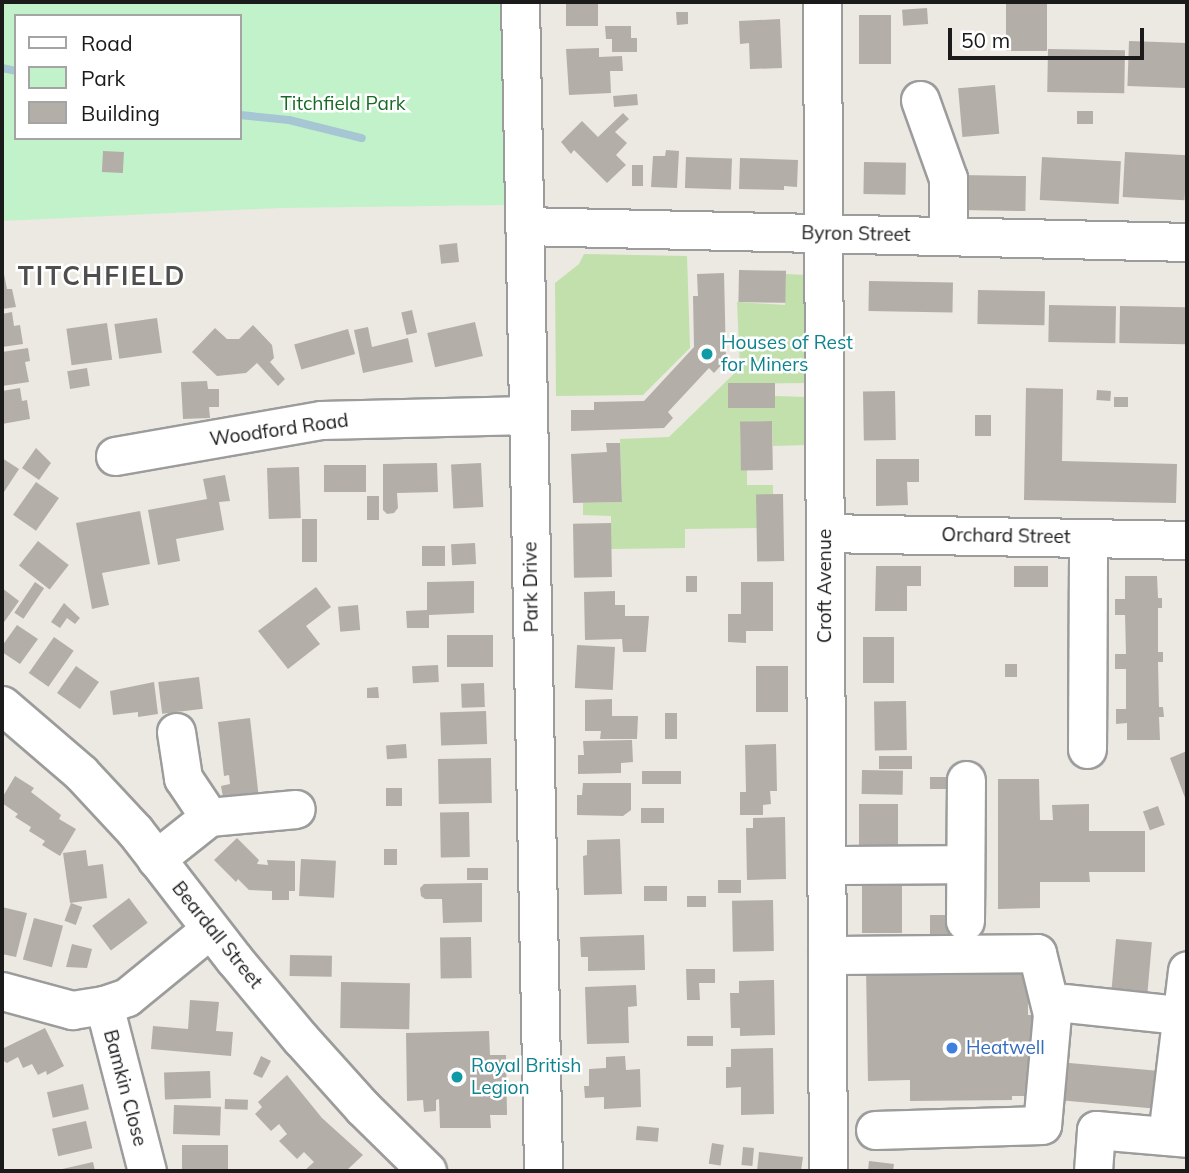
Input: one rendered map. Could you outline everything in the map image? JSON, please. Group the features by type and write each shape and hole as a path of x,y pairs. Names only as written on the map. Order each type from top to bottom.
{"street":[{"name":"Park Drive","path":"520,2 543,1171"},
{"name":"Croft Avenue","path":"822,2 828,1171"},
{"path":"920,100 948,178 948,236"},
{"name":"Byron Street","path":"524,226 1187,242"},
{"name":"Woodford Road","path":"115,456 321,420 528,415"},
{"name":"Orchard Street","path":"825,533 1187,540"},
{"path":"1087,748 1088,538"},
{"name":"Beardall Street","path":"2,705 81,774 156,859 210,929 319,1058 427,1171"},
{"path":"176,732 183,778 209,817"},
{"path":"965,921 966,780"},
{"path":"156,859 209,817 296,809"},
{"path":"826,865 965,864"},
{"path":"2,991 72,1010 104,1006 127,997 210,929"},
{"path":"827,955 1037,953 1052,1014 1042,1125"},
{"path":"875,1130 1042,1125 1177,1137 1187,970"},
{"path":"1066,1003 1184,1015"},
{"name":"Bamkin Close","path":"104,1006 147,1171"},
{"path":"1093,1171 1096,1130"}],"green space":[{"name":"Titchfield Park","path":"2,2 501,2 506,205 280,208 2,221"},
{"path":"584,254 687,256 690,348 643,395 556,396 555,283 579,264"},
{"path":"786,274 806,275 807,383 728,384 729,408 747,408 775,396 806,397 807,445 773,446 772,421 740,422 741,470 747,470 747,485 773,485 773,495 757,528 685,529 685,548 611,549 611,516 583,515 583,503 622,502 620,439 669,437 740,368 737,302 785,305"}],"building":[{"path":"566,2 598,2 598,26 566,26"},
{"path":"1006,2 1047,2 1047,51 1006,51"},
{"path":"927,8 928,24 903,26 902,10"},
{"path":"676,12 688,12 688,24 677,25"},
{"path":"859,15 891,15 891,64 859,64"},
{"path":"780,19 782,68 750,69 749,43 740,44 739,21"},
{"path":"605,26 631,26 631,38 637,38 637,52 612,52 612,39 606,39"},
{"path":"1129,41 1187,43 1185,88 1127,86"},
{"path":"599,48 599,57 622,56 623,71 610,71 611,93 569,95 566,49"},
{"path":"1048,49 1125,50 1124,93 1047,92"},
{"path":"995,85 999,134 962,137 958,88"},
{"path":"637,94 638,105 614,107 613,96"},
{"path":"1077,111 1093,111 1093,124 1077,124"},
{"path":"623,113 629,119 615,132 627,143 616,155 626,165 607,183 574,150 571,154 561,142 582,121 598,137"},
{"path":"666,150 679,151 677,188 651,187 653,156 665,156"},
{"path":"103,151 124,152 123,173 102,172"},
{"path":"1125,152 1187,155 1185,200 1123,197"},
{"path":"686,157 732,159 731,190 685,188"},
{"path":"1042,157 1121,161 1119,204 1040,200"},
{"path":"740,158 798,160 797,187 784,186 784,190 739,189"},
{"path":"864,162 906,163 905,195 863,194"},
{"path":"632,165 643,165 643,186 632,186"},
{"path":"962,175 1026,176 1025,211 961,210"},
{"path":"457,243 459,262 441,264 439,245"},
{"path":"739,270 786,271 785,303 738,302"},
{"name":"Houses of Rest for Miners","path":"724,273 726,360 714,373 709,368 668,412 673,418 664,428 571,431 571,410 594,410 594,402 644,401 694,347 693,296 698,296 697,274"},
{"path":"2,274 7,289 12,289 16,307 2,309"},
{"path":"869,281 953,282 952,312 868,311"},
{"path":"978,290 1045,291 1044,325 977,324"},
{"path":"1049,305 1116,306 1115,343 1048,342"},
{"path":"1120,306 1186,307 1185,344 1119,343"},
{"path":"412,310 417,332 406,335 401,312"},
{"path":"12,312 14,326 20,325 23,344 2,347 2,314"},
{"path":"157,318 162,353 119,359 114,324"},
{"path":"475,322 483,356 435,367 427,333"},
{"path":"107,323 112,360 72,365 66,329"},
{"path":"253,325 272,345 274,358 270,362 285,379 278,386 257,363 246,373 217,376 192,352 215,328 227,339 239,339"},
{"path":"368,327 372,347 408,338 413,362 363,373 354,330"},
{"path":"348,329 355,354 301,369 294,344"},
{"path":"28,348 30,361 25,362 29,382 2,386 2,352"},
{"path":"87,368 90,386 70,389 67,371"},
{"path":"207,381 208,389 219,389 219,407 209,407 210,418 183,419 181,382"},
{"path":"728,383 775,383 775,408 728,408"},
{"path":"20,388 22,401 27,400 30,419 2,424 2,391"},
{"path":"1026,388 1063,389 1062,461 1177,464 1176,503 1024,500"},
{"path":"1097,390 1111,391 1110,401 1096,400"},
{"path":"895,391 896,440 864,441 863,392"},
{"path":"1114,397 1128,397 1128,407 1114,407"},
{"path":"975,415 991,415 991,436 975,436"},
{"path":"772,421 773,470 741,471 740,422"},
{"path":"606,443 620,443 622,502 573,503 571,454 607,452"},
{"path":"36,448 51,463 39,480 22,468"},
{"path":"2,458 19,469 2,495"},
{"path":"876,459 919,459 919,482 907,482 908,505 876,506"},
{"path":"437,463 438,492 397,493 398,508 394,513 387,514 383,510 383,464"},
{"path":"481,463 483,507 453,509 451,465"},
{"path":"324,465 366,465 366,492 324,492"},
{"path":"299,467 301,518 269,519 267,468"},
{"path":"225,475 230,501 219,502 224,530 176,539 180,561 158,565 148,510 207,499 203,479"},
{"path":"36,482 59,498 36,531 13,515"},
{"path":"756,494 783,494 784,561 757,561"},
{"path":"367,496 379,496 379,520 367,520"},
{"path":"140,511 150,564 102,573 109,605 92,609 76,523"},
{"path":"302,519 317,519 317,562 302,562"},
{"path":"611,523 612,577 574,578 573,524"},
{"path":"38,541 69,565 50,589 19,565"},
{"path":"475,543 476,564 452,565 451,544"},
{"path":"422,546 445,546 445,566 422,566"},
{"path":"876,566 921,566 921,586 907,586 907,611 875,611"},
{"path":"1014,566 1048,566 1048,587 1014,587"},
{"path":"686,576 697,576 697,592 686,592"},
{"path":"1125,576 1157,576 1158,598 1162,598 1162,608 1158,608 1158,652 1163,652 1163,662 1158,662 1159,707 1163,707 1164,717 1159,717 1160,740 1127,740 1127,723 1116,724 1116,709 1126,709 1126,669 1115,669 1115,654 1126,654 1125,615 1115,615 1115,599 1125,599"},
{"path":"474,581 474,613 429,615 429,628 407,628 406,611 427,610 427,582"},
{"path":"35,582 44,588 23,619 14,613"},
{"path":"741,582 773,582 773,631 746,631 746,643 728,642 728,614 741,614"},
{"path":"316,587 331,607 306,626 320,644 288,669 258,631"},
{"path":"2,588 19,601 2,625"},
{"path":"615,591 615,605 625,605 625,616 649,616 646,652 623,652 622,639 585,640 584,592"},
{"path":"64,603 80,618 75,624 67,618 60,628 51,622"},
{"path":"358,605 360,630 340,632 338,607"},
{"path":"17,625 38,639 20,664 2,652 2,646"},
{"path":"447,635 493,635 493,667 447,667"},
{"path":"54,637 74,651 48,687 29,673"},
{"path":"863,637 894,637 894,683 863,683"},
{"path":"577,645 615,647 613,690 575,688"},
{"path":"1005,664 1017,664 1017,677 1005,677"},
{"path":"438,665 439,682 413,683 412,666"},
{"path":"76,666 99,682 80,709 57,693"},
{"path":"756,666 788,666 788,712 756,712"},
{"path":"199,677 203,709 162,714 158,682"},
{"path":"154,682 158,714 138,717 138,712 113,715 110,691"},
{"path":"484,683 485,707 462,708 461,684"},
{"path":"378,687 379,698 367,698 367,688"},
{"path":"612,699 612,716 638,716 637,739 600,739 601,731 585,731 585,700"},
{"path":"906,701 907,750 875,751 874,702"},
{"path":"486,711 487,744 441,746 440,713"},
{"path":"665,713 677,713 677,739 665,739"},
{"path":"250,718 259,799 224,803 221,786 230,784 229,775 224,776 218,722"},
{"path":"632,740 633,762 621,763 621,773 578,774 578,755 584,755 583,741"},
{"path":"406,744 407,758 387,759 386,745"},
{"path":"776,744 777,791 770,791 771,804 763,805 763,815 740,815 740,792 746,792 745,745"},
{"path":"1187,751 1187,803 1170,758"},
{"path":"879,756 912,756 912,769 879,769"},
{"path":"491,758 492,803 439,804 438,759"},
{"path":"862,770 903,771 903,795 862,794"},
{"path":"642,771 681,771 681,784 642,784"},
{"path":"15,776 34,788 31,792 61,815 59,819 76,829 60,856 42,845 45,841 29,831 31,827 15,817 18,814 2,803 2,798"},
{"path":"930,777 951,777 951,789 930,789"},
{"path":"998,779 1039,779 1040,820 1053,820 1052,805 1089,804 1089,831 1145,831 1145,872 1089,872 1090,882 1040,882 1040,908 998,909"},
{"path":"583,783 631,783 631,810 623,816 577,815 577,795 582,795"},
{"path":"386,788 402,788 402,806 386,806"},
{"path":"859,804 898,804 898,847 859,847"},
{"path":"1158,806 1165,825 1150,830 1143,811"},
{"path":"641,808 664,808 664,823 641,823"},
{"path":"469,812 470,857 441,857 440,813"},
{"path":"785,817 786,879 747,880 746,828 753,828 753,818"},
{"path":"237,838 259,860 257,864 268,865 267,860 295,861 295,891 289,891 289,900 272,900 272,891 249,890 238,879 236,882 214,860"},
{"path":"620,839 622,894 584,895 583,856 587,855 587,840"},
{"path":"384,849 397,849 397,865 384,865"},
{"path":"86,850 88,866 103,864 107,898 70,903 63,853"},
{"path":"301,859 336,861 334,898 299,896"},
{"path":"467,868 488,868 488,880 467,880"},
{"path":"718,880 741,880 741,893 718,893"},
{"path":"482,883 482,922 443,923 442,899 425,899 421,896 420,888 424,884"},
{"path":"862,885 902,885 902,933 862,933"},
{"path":"644,886 667,886 667,901 644,901"},
{"path":"687,896 706,896 706,907 687,907"},
{"path":"129,898 148,923 111,950 92,926"},
{"path":"773,900 774,951 733,952 732,901"},
{"path":"71,903 82,907 76,925 65,921"},
{"path":"2,907 27,913 16,957 2,954"},
{"path":"930,915 950,915 950,936 930,936"},
{"path":"34,918 63,926 52,967 23,960"},
{"path":"644,935 645,970 588,971 588,957 581,957 580,937"},
{"path":"471,937 472,978 441,979 440,938"},
{"path":"1116,939 1152,942 1147,996 1111,993"},
{"path":"72,944 92,949 87,968 66,967"},
{"path":"290,955 332,956 332,977 290,976"},
{"name":"Heatwell","path":"1028,965 1028,1015 1040,1015 1030,1096 1012,1096 1012,1100 910,1101 910,1080 868,1081 866,968"},
{"path":"686,969 715,969 715,983 699,983 700,1000 687,1000"},
{"path":"774,980 775,1035 740,1036 740,1028 731,1028 730,993 739,993 739,981"},
{"path":"341,982 410,983 409,1029 340,1028"},
{"path":"636,985 637,1006 628,1007 629,1043 587,1044 585,987"},
{"path":"190,1000 219,1002 216,1031 233,1032 231,1056 151,1049 153,1026 188,1029"},
{"path":"45,1028 64,1066 47,1075 46,1071 38,1075 32,1064 23,1068 18,1057 7,1063 2,1060 2,1049"},
{"name":"Royal British Legion","path":"489,1031 490,1055 506,1055 507,1115 490,1115 491,1128 440,1128 439,1099 436,1100 436,1111 424,1112 423,1100 407,1101 406,1033"},
{"path":"687,1036 713,1036 713,1046 687,1046"},
{"path":"773,1048 774,1114 741,1115 741,1087 726,1088 726,1067 731,1067 731,1049"},
{"path":"261,1056 271,1061 262,1078 253,1074"},
{"path":"625,1056 626,1070 640,1069 641,1107 604,1109 604,1097 585,1098 584,1086 589,1086 589,1069 606,1068 606,1057"},
{"path":"1058,1062 1163,1071 1159,1109 1055,1100"},
{"path":"210,1071 211,1098 165,1100 164,1073"},
{"path":"287,1075 322,1118 363,1155 346,1171 304,1171 314,1162 304,1152 297,1159 279,1141 287,1134 279,1124 271,1131 255,1114 262,1107 258,1102"},
{"path":"83,1084 89,1109 53,1118 47,1092"},
{"path":"225,1099 248,1100 248,1110 225,1109"},
{"path":"174,1105 221,1107 220,1136 173,1134"},
{"path":"86,1121 92,1148 58,1156 52,1129"},
{"path":"637,1126 659,1128 658,1142 636,1140"},
{"path":"712,1143 724,1145 721,1166 709,1164"},
{"path":"182,1145 228,1145 228,1171 182,1171"},
{"path":"743,1147 754,1148 752,1166 741,1165"},
{"path":"759,1152 803,1157 801,1171 757,1171"},
{"path":"869,1161 894,1164 893,1171 868,1171"},
{"path":"93,1162 95,1171 58,1171 58,1170"}],"waterway":[{"path":"2,68 14,71"},
{"path":"242,115 289,120 362,138"}],"place":[{"name":"Houses of Rest for Miners","path":"707,354"},
{"name":"Heatwell","path":"952,1048"},
{"name":"Royal British Legion","path":"457,1077"}],"district":[{"name":"TITCHFIELD","path":"102,276"}]}
